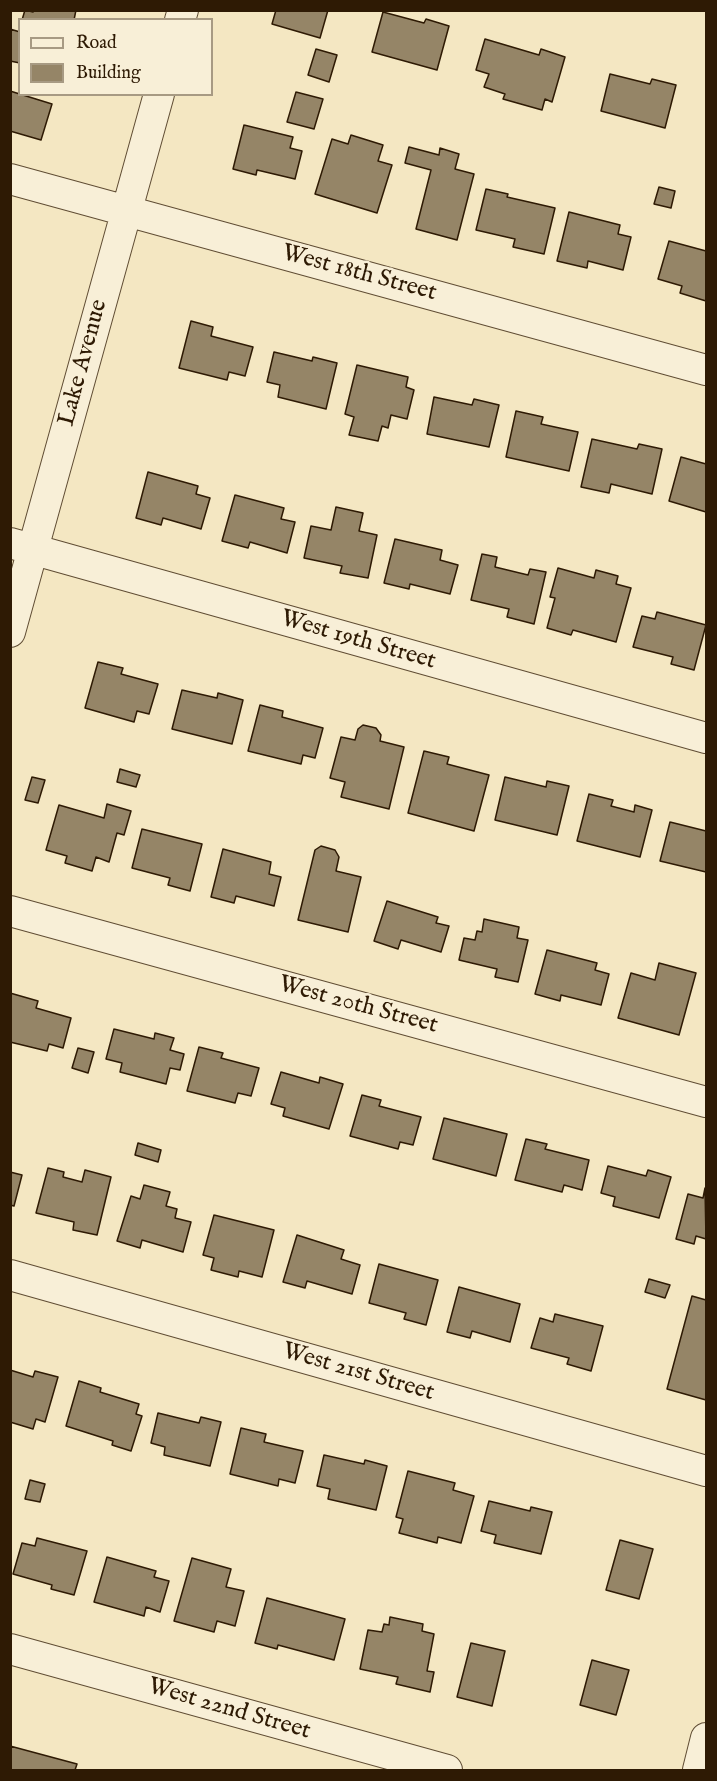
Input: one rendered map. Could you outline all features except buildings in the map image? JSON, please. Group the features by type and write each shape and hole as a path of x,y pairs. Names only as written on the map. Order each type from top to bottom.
{"street":[{"name":"Lake Avenue","path":"10,632 22,546 126,211 158,96"},
{"name":"West 18th Street","path":"10,179 706,370"},
{"name":"West 19th Street","path":"22,546 706,738"},
{"name":"West 20th Street","path":"10,911 706,1102"},
{"name":"West 21st Street","path":"10,1275 706,1471"},
{"name":"West 22nd Street","path":"10,1649 447,1770"},
{"path":"698,1770 706,1738"}]}
